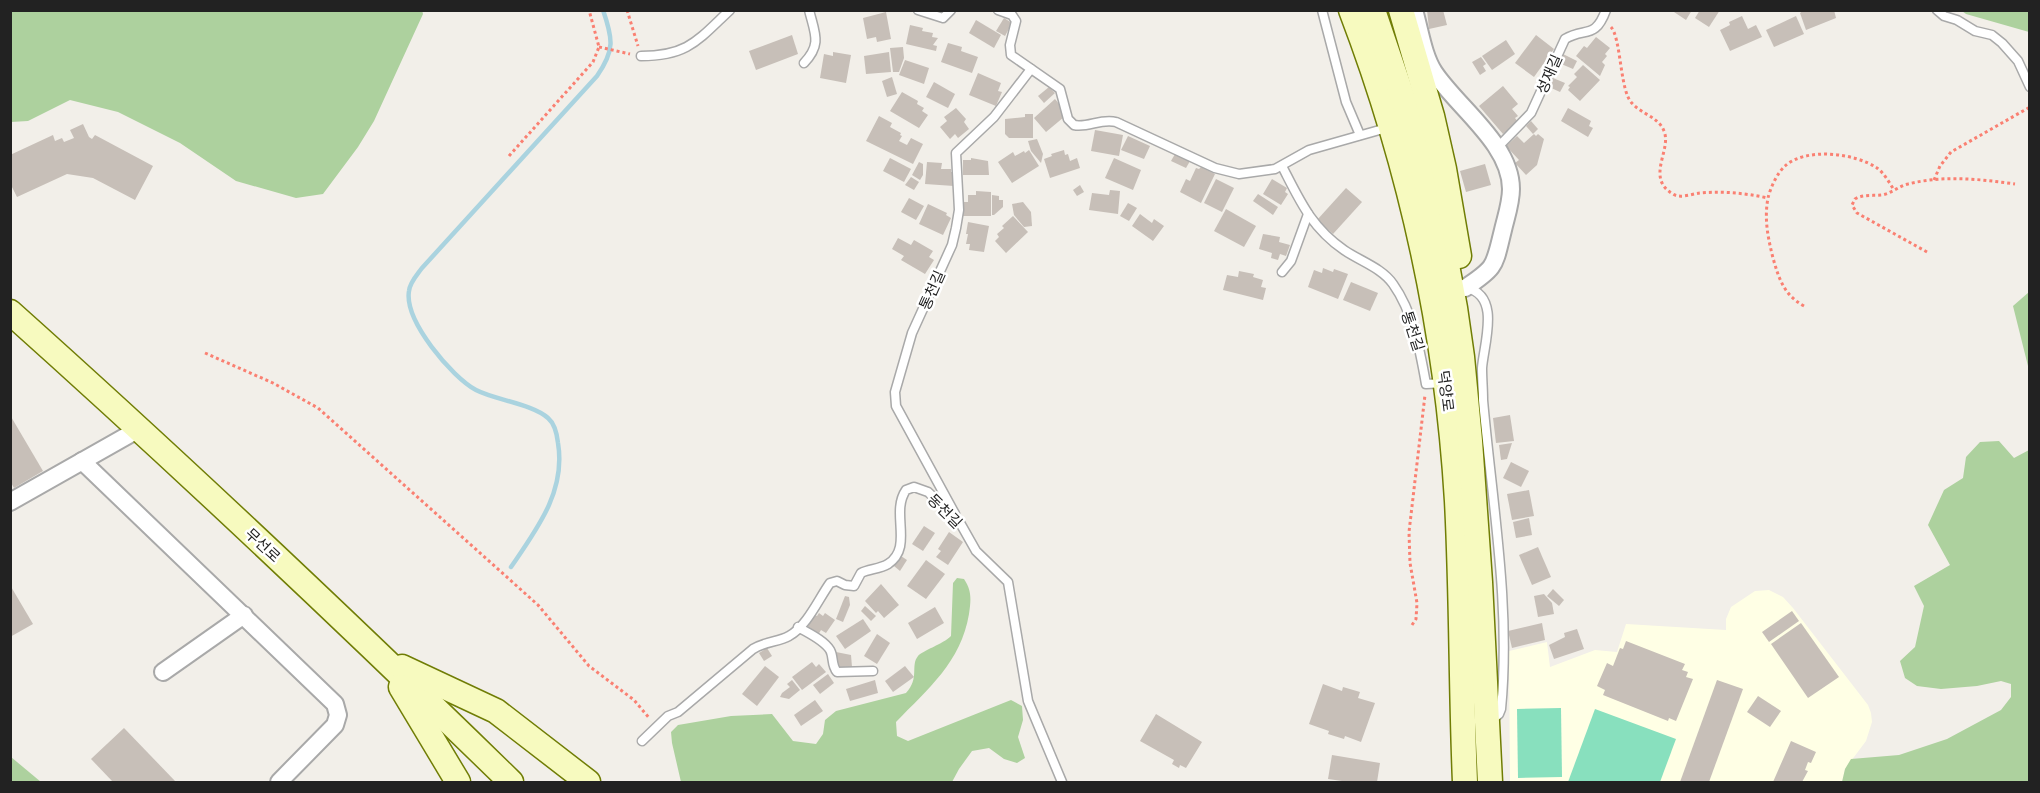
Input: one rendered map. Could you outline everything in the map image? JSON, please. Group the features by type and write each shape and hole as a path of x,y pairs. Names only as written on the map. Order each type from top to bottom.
{"main road":[{"name":"덕양로","path":"1352,10 1368,55 1400,124 1458,289"},
{"name":"덕양로","path":"1373,10 1400,124 1435,313 1436,383 1457,500 1465,783"},
{"name":"덕양로","path":"1401,10 1428,100 1444,168 1458,289 1471,453 1490,783"},
{"name":"무선로","path":"10,312 385,659 511,783"},
{"path":"385,659 458,783"},
{"path":"385,659 496,711 588,783"},
{"path":"1462,727 1488,723"}],"street":[{"path":"1414,10 1434,72 1497,148 1506,165 1510,181 1509,209 1492,268 1458,289"},
{"path":"10,502 139,429"},
{"path":"82,461 330,697 337,709 338,719 335,725 279,783"},
{"path":"163,672 244,615"}],"lane":[{"path":"637,55 666,55 688,47 730,10"},
{"path":"804,63 813,51 816,41 809,10"},
{"path":"918,10 943,18 951,10"},
{"path":"998,10 1012,15 1015,19 1010,53 1012,57 1060,89 1068,119 1074,125 1082,126 1106,120 1116,122 1215,168 1232,173 1245,174 1282,166 1309,150 1400,124"},
{"path":"1322,10 1346,102 1360,135"},
{"path":"1937,10 1975,31 1992,35 2002,43 2018,61 2030,87"},
{"name":"성재길","path":"1497,148 1531,113 1565,39 1590,32 1604,14"},
{"name":"통천길","path":"959,521 896,406 895,392 912,333 954,237 959,210 956,153 994,117 1031,69"},
{"name":"통천길","path":"1282,166 1308,214 1320,230 1345,250 1382,273 1393,284 1408,312 1417,341 1436,383"},
{"path":"1282,272 1290,261 1308,214"},
{"path":"1458,289 1473,290 1481,296 1488,313 1482,381 1498,549 1503,659 1501,709 1496,718 1488,723"},
{"name":"동천길","path":"642,741 668,716 678,712 753,649 788,637 830,584 837,581 851,587 854,586 861,573 885,566 900,552 902,498 906,490 914,487 928,492 959,521 976,551 1008,582 1028,701 1062,783"},
{"path":"798,627 828,646 832,654 833,668 837,672 873,671"}],"path":[{"path":"509,156 593,62 599,47 589,10"},
{"path":"599,47 637,55 627,10"},
{"path":"1604,14 1616,34 1623,79 1629,100 1635,107 1659,123 1664,130 1666,138 1660,170 1666,189 1678,196 1720,191 1768,198"},
{"path":"1934,180 1940,166 1951,152 2030,107"},
{"path":"1804,306 1788,295 1778,276 1767,234 1768,198 1785,166 1799,159 1838,154 1869,164 1879,170 1894,190"},
{"path":"1927,252 1855,211 1853,202 1858,197 1882,195 1909,184 1934,180 1972,178 2015,184"},
{"path":"205,353 273,383 318,408 538,605 589,666 634,700 657,727"},
{"path":"1412,625 1416,619 1417,603 1410,563 1409,532 1424,421 1436,383"}],"shaded area":[{"path":"1769,590 1783,597 1793,608 1868,705 1872,722 1866,741 1845,769 1842,782 1510,782 1509,651 1547,642 1550,667 1595,650 1617,652 1626,624 1726,630 1726,619 1731,607 1755,591"}],"green space":[{"path":"11,10 422,10 423,14 374,121 358,147 323,194 296,198 236,181 180,143 118,112 70,100 28,121 11,122"},
{"path":"1962,11 2029,11 2029,32 1966,14"},
{"path":"2029,292 2029,370 2013,306"},
{"path":"1999,441 2014,458 2029,450 2029,782 1842,782 1845,769 1851,759 1899,755 1947,739 2001,710 2011,697 2011,684 2001,681 1941,689 1917,686 1905,678 1900,661 1915,647 1924,606 1914,586 1950,565 1928,525 1944,490 1963,478 1966,457 1980,442"},
{"path":"957,578 964,579 970,596 965,631 951,661 942,674 896,722 897,736 908,741 1011,700 1022,706 1023,720 1018,737 1025,758 1017,763 1004,759 989,748 972,751 952,782 681,782 671,732 678,725 731,716 772,714 793,741 816,744 823,734 825,720 836,711 906,693 913,682 918,656 951,636 953,583"},
{"path":"1561,708 1562,777 1518,778 1517,709"},
{"path":"1595,709 1676,739 1660,782 1568,782"},
{"path":"11,757 41,782 11,782"}],"building":[{"path":"1427,10 1443,10 1447,25 1429,29"},
{"path":"1671,10 1692,10 1686,20"},
{"path":"1700,10 1720,10 1709,27 1695,18"},
{"path":"1804,10 1834,10 1836,18 1806,30 1800,13"},
{"path":"886,12 891,39 877,42 876,37 867,39 863,18"},
{"path":"1742,16 1748,29 1756,25 1762,37 1730,51 1720,30 1730,25 1729,22"},
{"path":"1796,16 1804,34 1774,47 1766,30"},
{"path":"1004,18 1012,23 1005,36 996,31"},
{"path":"976,20 1001,35 994,48 969,33"},
{"path":"910,25 923,28 922,31 933,33 932,37 938,38 933,45 937,46 936,51 906,44"},
{"path":"792,35 798,54 756,70 749,51"},
{"path":"1536,35 1554,49 1534,77 1515,63"},
{"path":"1596,37 1610,48 1602,62 1605,65 1600,76 1576,56"},
{"path":"1506,40 1515,54 1492,70 1482,56"},
{"path":"948,43 962,47 961,51 978,57 972,73 941,62"},
{"path":"903,47 904,58 899,72 893,72 890,48"},
{"path":"833,52 851,55 846,83 820,78 824,54 833,56"},
{"path":"889,52 891,72 866,74 864,56"},
{"path":"1563,54 1577,61 1573,69 1559,63"},
{"path":"1481,57 1486,64 1483,66 1486,71 1480,75 1472,62"},
{"path":"905,60 929,68 924,84 899,75"},
{"path":"1583,65 1600,80 1580,101 1568,90 1570,87 1568,86 1577,77 1574,74"},
{"path":"978,73 1001,83 998,91 1002,92 996,106 969,95"},
{"path":"892,77 897,94 887,97 882,81"},
{"path":"1553,78 1565,83 1560,92 1549,87"},
{"path":"934,82 955,94 948,108 926,97"},
{"path":"1503,86 1518,104 1512,109 1518,116 1515,118 1518,122 1503,134 1479,106"},
{"path":"1049,87 1055,93 1044,103 1038,96"},
{"path":"902,92 918,101 917,104 924,108 922,111 928,115 919,128 890,111"},
{"path":"1055,99 1064,117 1046,132 1034,118"},
{"path":"956,108 966,119 964,122 969,129 958,138 955,134 950,139 940,127 947,121 944,117"},
{"path":"1568,108 1591,121 1589,126 1593,128 1588,137 1561,121"},
{"path":"1025,114 1033,114 1033,138 1009,138 1005,134 1005,119 1025,117"},
{"path":"879,116 892,123 890,127 901,133 899,141 907,145 911,138 923,144 913,164 866,141"},
{"path":"1531,121 1538,129 1533,134 1526,126"},
{"path":"83,124 92,139 95,135 153,166 135,200 93,178 67,174 17,197 10,183 10,155 53,135 55,141 62,138 64,142 74,138 70,130"},
{"path":"1095,130 1123,135 1119,156 1091,151"},
{"path":"1534,134 1544,139 1537,165 1526,175 1515,163 1519,160 1506,146 1517,136 1524,143"},
{"path":"1128,136 1150,146 1144,159 1121,150"},
{"path":"1037,139 1043,154 1041,163 1031,151 1028,141"},
{"path":"1029,150 1039,166 1012,183 998,162 1013,152 1015,156"},
{"path":"1064,150 1070,161 1077,158 1080,168 1050,178 1044,159"},
{"path":"1175,154 1190,161 1186,168 1171,161"},
{"path":"890,158 911,169 904,182 883,171"},
{"path":"971,158 988,161 989,175 963,175 963,160 971,160"},
{"path":"1114,158 1141,170 1133,190 1105,178"},
{"path":"919,162 923,164 923,175 920,180 912,175"},
{"path":"927,162 942,163 941,169 951,169 951,172 955,172 954,186 925,184"},
{"path":"1485,164 1491,185 1466,192 1460,171"},
{"path":"1201,167 1215,174 1201,203 1180,192 1186,179 1190,181 1196,168"},
{"path":"911,177 919,182 914,190 905,185"},
{"path":"1216,179 1234,188 1222,212 1204,203"},
{"path":"1272,179 1287,188 1285,192 1288,194 1281,205 1263,194"},
{"path":"1080,185 1084,192 1077,196 1073,190"},
{"path":"1346,188 1362,202 1333,234 1317,220"},
{"path":"1110,190 1120,191 1118,214 1089,210 1092,193 1109,195"},
{"path":"976,191 991,192 991,216 963,216 963,202 968,202 968,195 976,195"},
{"path":"1258,194 1278,207 1273,215 1253,201"},
{"path":"992,195 999,196 999,200 1003,200 1003,207 994,215 992,215"},
{"path":"909,198 924,206 916,220 901,212"},
{"path":"1023,202 1031,212 1032,226 1024,227 1014,215 1012,204"},
{"path":"1128,203 1137,208 1129,221 1120,216"},
{"path":"928,204 947,213 946,215 951,218 943,235 919,224"},
{"path":"1226,209 1256,226 1244,247 1214,231"},
{"path":"1140,214 1152,223 1154,219 1164,226 1153,241 1132,226"},
{"path":"1013,216 1028,232 1006,253 995,241 999,237 997,234 1004,228 1002,226"},
{"path":"968,222 989,226 984,252 969,250 970,244 966,244"},
{"path":"1263,234 1280,237 1279,242 1290,245 1286,256 1280,254 1278,260 1271,258 1272,253 1259,249"},
{"path":"898,238 911,245 914,240 933,251 929,257 934,260 925,274 901,260 904,256 892,249"},
{"path":"1323,268 1348,274 1338,299 1308,287 1314,270 1322,273"},
{"path":"1239,271 1254,274 1253,277 1263,280 1261,287 1266,288 1263,300 1223,290 1227,275 1238,277"},
{"path":"1351,282 1378,293 1370,311 1343,300"},
{"path":"10,415 43,471 14,488 10,481"},
{"path":"1510,415 1514,441 1496,443 1493,418"},
{"path":"1512,443 1507,459 1501,460 1499,445"},
{"path":"1511,462 1529,471 1521,487 1503,478"},
{"path":"1529,490 1534,516 1512,520 1507,494"},
{"path":"1529,518 1532,535 1516,538 1513,522"},
{"path":"924,526 935,533 923,551 912,544"},
{"path":"949,532 963,542 948,565 936,557 941,551 938,549"},
{"path":"1538,547 1551,577 1532,585 1519,555"},
{"path":"901,556 907,560 900,571 894,566"},
{"path":"926,560 945,574 926,599 907,586"},
{"path":"881,584 899,605 884,618 865,601"},
{"path":"10,585 33,624 10,637"},
{"path":"1553,589 1564,600 1559,606 1547,596"},
{"path":"1544,594 1552,603 1554,614 1538,617 1534,596"},
{"path":"845,596 849,597 850,605 843,622 836,619"},
{"path":"865,606 876,616 871,621 861,611"},
{"path":"935,607 944,623 917,639 908,623"},
{"path":"1792,611 1799,621 1769,642 1762,632"},
{"path":"819,613 823,616 825,613 835,620 826,633 821,630 818,635 807,628 815,615"},
{"path":"863,619 871,631 845,649 836,636"},
{"path":"1542,623 1545,640 1512,648 1508,631"},
{"path":"1801,623 1839,677 1808,698 1771,644"},
{"path":"1577,629 1584,649 1554,659 1549,645 1565,637 1564,633"},
{"path":"877,634 890,643 877,664 864,656"},
{"path":"1626,641 1685,664 1682,670 1688,672 1686,677 1693,679 1676,721 1669,718 1668,721 1603,695 1605,690 1597,686 1607,663 1613,666 1620,648 1623,649"},
{"path":"767,648 772,656 764,661 759,653"},
{"path":"836,652 851,655 852,667 837,669 834,664"},
{"path":"812,662 816,667 819,664 826,672 802,690 792,677"},
{"path":"765,666 779,677 757,706 742,694"},
{"path":"905,666 914,677 893,692 885,681"},
{"path":"828,674 834,683 820,694 813,685"},
{"path":"792,680 800,690 789,699 780,697 790,687 787,684"},
{"path":"875,680 878,693 850,701 846,689"},
{"path":"1717,680 1743,689 1709,782 1680,782"},
{"path":"1323,684 1342,691 1343,687 1360,692 1358,698 1375,703 1361,742 1345,736 1344,739 1328,734 1329,731 1309,724"},
{"path":"1758,696 1781,711 1770,727 1747,712"},
{"path":"815,700 823,711 801,726 794,715"},
{"path":"1156,714 1202,742 1186,768 1180,765 1179,768 1172,764 1174,760 1140,741"},
{"path":"124,728 176,782 113,782 91,759"},
{"path":"1791,741 1816,752 1811,763 1808,762 1805,770 1808,771 1802,782 1773,782"},
{"path":"1332,755 1380,763 1377,782 1328,779"}],"waterway":[{"path":"511,567 539,524 554,493 559,461 555,429 550,420 541,413 476,390 455,373 443,361 422,332 409,303 409,291 412,282 422,268 597,76 607,59 610,44 609,29 603,10"}]}
